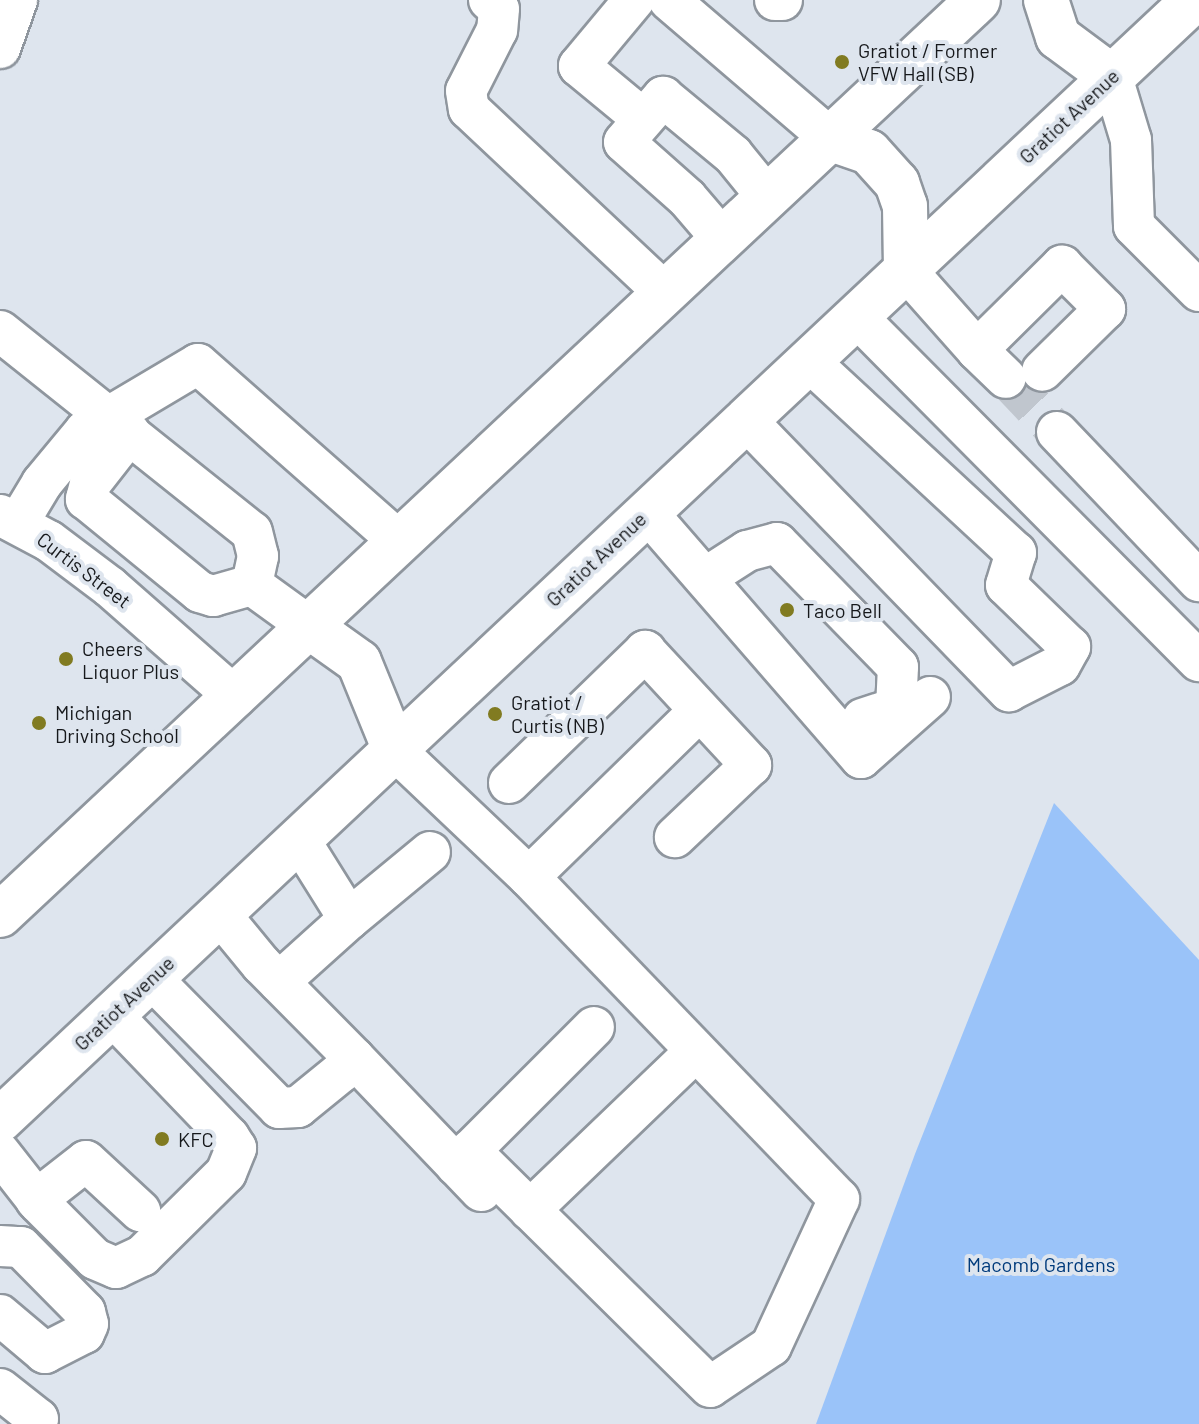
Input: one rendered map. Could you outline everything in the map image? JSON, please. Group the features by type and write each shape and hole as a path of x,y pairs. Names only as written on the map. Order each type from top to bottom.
{"main road":[{"path":"0,915 978,0"},
{"path":"1046,0 1058,37 1112,77"},
{"name":"Gratiot Avenue","path":"0,1120 1194,0"},
{"path":"831,139 869,152 897,183 905,206 906,270"},
{"path":"310,627 359,662 395,750"}],"street":[{"path":"0,48 17,0"},
{"path":"489,0 499,9 497,30 466,91 469,109 665,293"},
{"path":"634,0 579,66 643,119"},
{"path":"669,0 831,139"},
{"path":"775,0 782,0"},
{"path":"1112,77 1131,140 1134,226 1199,291"},
{"path":"723,240 687,198 624,142 663,97 733,155 768,198"},
{"path":"906,270 977,350 1024,374 1105,309 1062,266 977,350"},
{"path":"857,317 1199,661"},
{"path":"0,331 252,532 258,556 252,585"},
{"path":"746,420 1009,691 1060,665 1070,647 1006,585 1016,553 809,361"},
{"path":"9,519 42,483 198,364 399,541"},
{"path":"116,425 86,499 200,592 213,596 252,585"},
{"path":"1057,432 1199,581"},
{"path":"647,512 705,578 824,702 861,758 930,697"},
{"name":"Curtis Street","path":"9,519 110,587 235,697"},
{"path":"705,578 747,551 777,543 898,667 896,708 860,720 824,702"},
{"path":"252,585 310,627"},
{"path":"509,783 645,651 751,765 675,837"},
{"path":"529,877 699,711"},
{"path":"219,913 279,982 354,1058 463,1158 530,1210 710,1387 771,1346 839,1199 694,1053 529,877 395,750"},
{"path":"299,839 349,919"},
{"path":"279,982 430,852"},
{"path":"150,977 279,1108 298,1107 314,1097 354,1058"},
{"path":"0,1153 36,1200 95,1259 116,1268 142,1256 234,1164 236,1148 229,1137 111,1014"},
{"path":"463,1158 594,1027"},
{"path":"530,1210 694,1053"},
{"path":"463,1158 551,1263"},
{"path":"36,1200 86,1161 140,1211"},
{"path":"0,1246 21,1247 85,1312 88,1324 84,1333 45,1353 0,1315"},
{"path":"0,1389 38,1419 35,1424"}],"green space":[{"name":"Macomb Gardens","path":"1054,803 1199,960 1199,1424 816,1424 915,1154"}],"tunnel":[{"path":"1006,378 1057,432"}],"place":[{"name":"Gratiot / Former VFW Hall (SB)","path":"842,62"},
{"name":"Taco Bell","path":"787,610"},
{"name":"Cheers Liquor Plus","path":"66,659"},
{"name":"Gratiot / Curtis (NB)","path":"495,714"},
{"name":"Michigan Driving School","path":"39,723"},
{"name":"KFC","path":"162,1139"}]}
